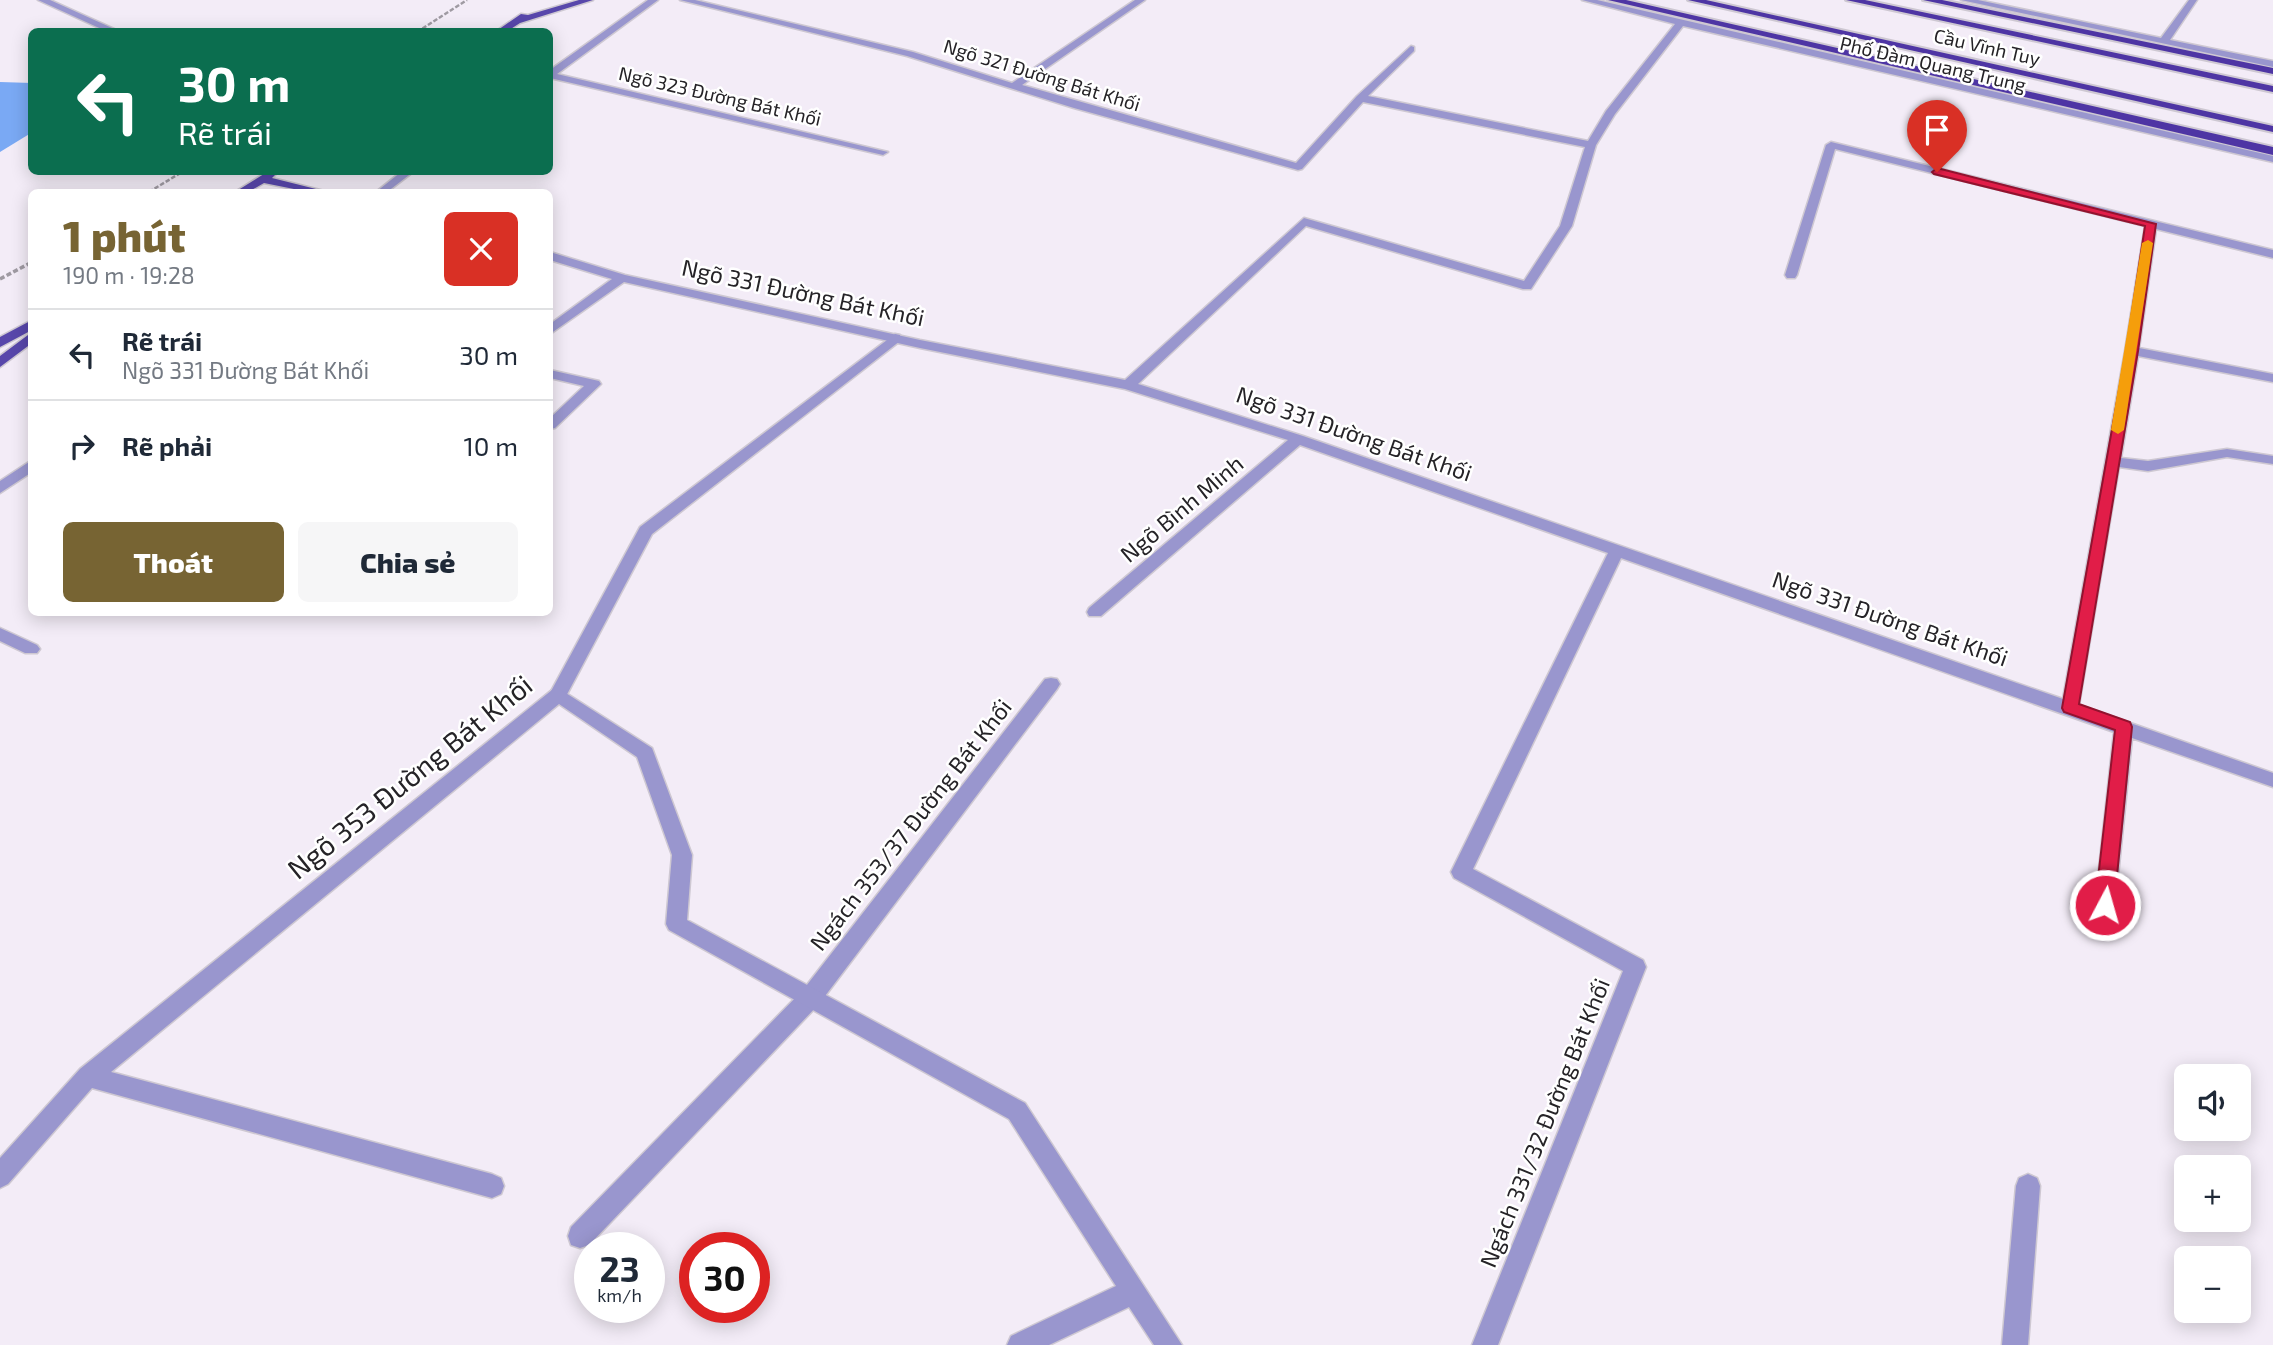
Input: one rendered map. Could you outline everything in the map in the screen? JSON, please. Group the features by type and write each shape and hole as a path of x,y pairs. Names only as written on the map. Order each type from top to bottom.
{"highway":[{"name":"Cầu Vĩnh Tuy","path":"1614,0 2273,151"},
{"name":"Cầu Vĩnh Tuy","path":"1693,0 2273,129"},
{"name":"Cầu Vĩnh Tuy","path":"1851,0 2273,89"},
{"name":"Cầu Vĩnh Tuy","path":"1928,0 2273,71"}],"main road":[{"path":"505,28 551,0"},
{"path":"516,21 589,0"},
{"path":"246,189 269,175"},
{"path":"262,179 308,189"},
{"path":"0,343 28,326"},
{"path":"0,363 28,338"}],"street":[{"path":"42,0 108,28"},
{"path":"553,72 654,0"},
{"name":"Ngõ 321 Đường Bát Khối","path":"684,0 911,54 1298,167 1361,98 1411,49"},
{"path":"1014,86 1141,0"},
{"name":"Phố Đàm Quang Trung","path":"1586,0 2273,159"},
{"path":"1965,0 2273,64"},
{"path":"2164,41 2193,0"},
{"path":"1128,385 1304,222 1527,286 1566,226 1591,145 1610,113 1681,23"},
{"name":"Ngõ 323 Đường Bát Khối","path":"553,75 883,152"},
{"path":"1361,98 1591,145"},
{"path":"1791,275 1831,145 2273,254"},
{"path":"385,189 403,175"},
{"path":"2070,708 2132,351 2151,224"},
{"name":"Ngõ 331 Đường Bát Khối","path":"553,257 622,278 895,338 1128,385 1298,439 2273,780"},
{"path":"553,328 622,278"},
{"path":"558,695 646,531 895,338"},
{"path":"2132,351 2273,378"},
{"path":"553,375 594,384 553,422"},
{"name":"Ngõ Bình Minh","path":"1095,612 1298,439"},
{"path":"2112,461 2148,466 2227,453 2273,460"},
{"path":"0,488 28,467"},
{"name":"Ngách 331/32 Đường Bát Khối","path":"1485,1345 1635,967 1461,872 1617,550"},
{"path":"0,634 31,649"},
{"name":"Ngách 353/37 Đường Bát Khối","path":"584,1232 810,997 1051,684"},
{"name":"Ngõ 353 Đường Bát Khối","path":"0,1176 88,1076 558,695 645,752 682,855 676,924 1017,1111 1169,1345"},
{"path":"2105,905 2124,727"},
{"path":"88,1076 492,1186"},
{"path":"2015,1345 2028,1186"},
{"path":"1020,1345 1134,1291"}],"path":[{"path":"423,28 467,0"},
{"path":"154,189 177,175"},
{"path":"0,279 28,264"}],"water":[{"path":"0,82 28,83 28,135 0,152"}],"slow traffic":[{"path":"2118,430 2148,243"}],"route":[{"path":"1937,172 2151,224 2132,351 2070,708 2124,727 2105,905"}]}
